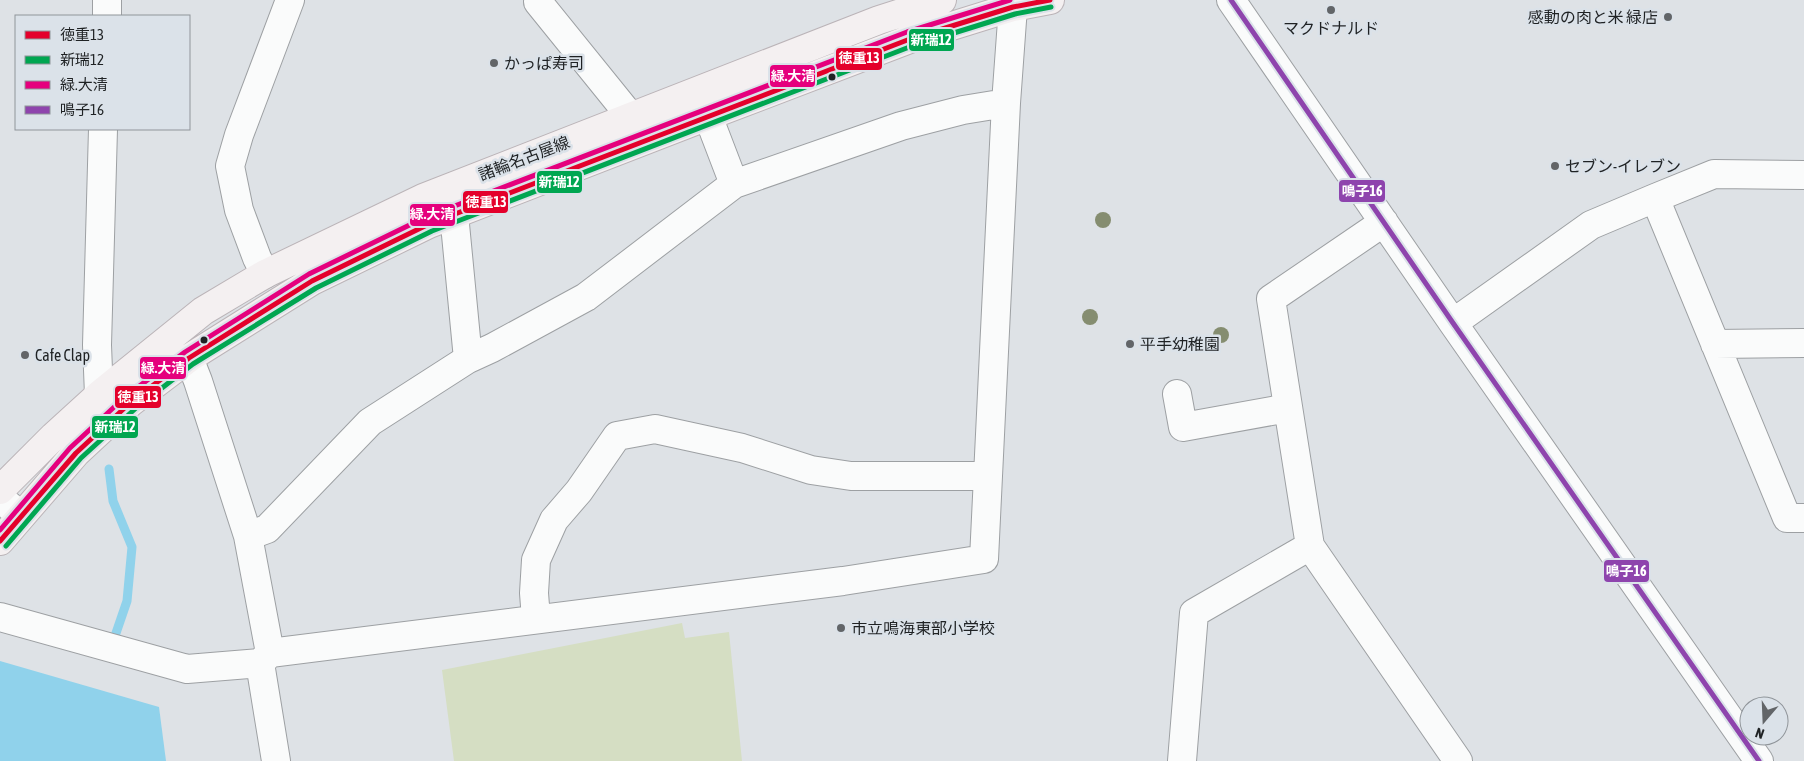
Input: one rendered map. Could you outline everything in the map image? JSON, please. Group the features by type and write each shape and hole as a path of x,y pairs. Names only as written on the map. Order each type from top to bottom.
{"main road":[{"name":"諸輪名古屋線","path":"0,490 54,436 99,395 203,311 265,274 422,198 879,20 942,0"},
{"name":"諸輪名古屋線","path":"0,541 76,453 131,402 189,358 312,281 454,214 910,39 1013,7 1050,0"}],"street":[{"path":"107,0 107,15"},
{"path":"265,274 239,210 230,166 239,135 290,0"},
{"path":"540,0 538,2 630,117"},
{"path":"1231,0 1453,323 1759,761"},
{"path":"0,617 187,670 536,618 843,581 984,559 1006,103 1013,7"},
{"path":"248,536 267,529 370,422 468,359 586,297 734,184 901,126 963,110 1006,103"},
{"path":"708,116 734,184"},
{"path":"99,395 97,345 103,130"},
{"path":"1453,323 1591,225 1714,174 1804,174"},
{"path":"1655,198 1787,518 1804,518"},
{"path":"454,214 468,359"},
{"path":"1384,222 1271,299 1310,546 1458,761"},
{"path":"1715,344 1804,343"},
{"path":"189,358 248,536 265,658 276,761"},
{"path":"1177,394 1183,427 1288,408"},
{"path":"536,618 534,593 536,560 554,520 579,491 617,436 655,429 742,448 812,470 851,476 988,476"},
{"path":"0,498 21,516"},
{"path":"1182,761 1194,613 1310,546"}],"green space":[{"path":"682,623 685,638 729,632 742,761 454,761 442,670"}],"water":[{"path":"0,661 159,707 166,761 0,761"}],"waterway":[{"path":"109,469 113,501 132,547 127,601 115,636"}],"transit line":[{"name":"緑.大清","path":"0,530 70,448 126,396 185,352 309,274 426,217 907,32 1010,0"},
{"name":"徳重13","path":"0,541 76,453 131,402 189,358 312,281 429,224 910,39 1013,7 1050,0"},
{"name":"鳴子16","path":"1231,0 1453,323 1759,761"},
{"name":"新瑞12","path":"6,546 81,458 136,408 193,364 316,288 432,231 912,46 1015,14 1051,7"}],"place":[{"name":"マクドナルド","path":"1331,10"},
{"name":"感動の肉と米 緑店","path":"1668,17"},
{"name":"かっぱ寿司","path":"494,63"},
{"name":"セブン-イレブン","path":"1555,166"},
{"name":"平手幼稚園","path":"1130,344"},
{"name":"Cafe Clap","path":"25,355"},
{"name":"市立鳴海東部小学校","path":"841,628"}]}
